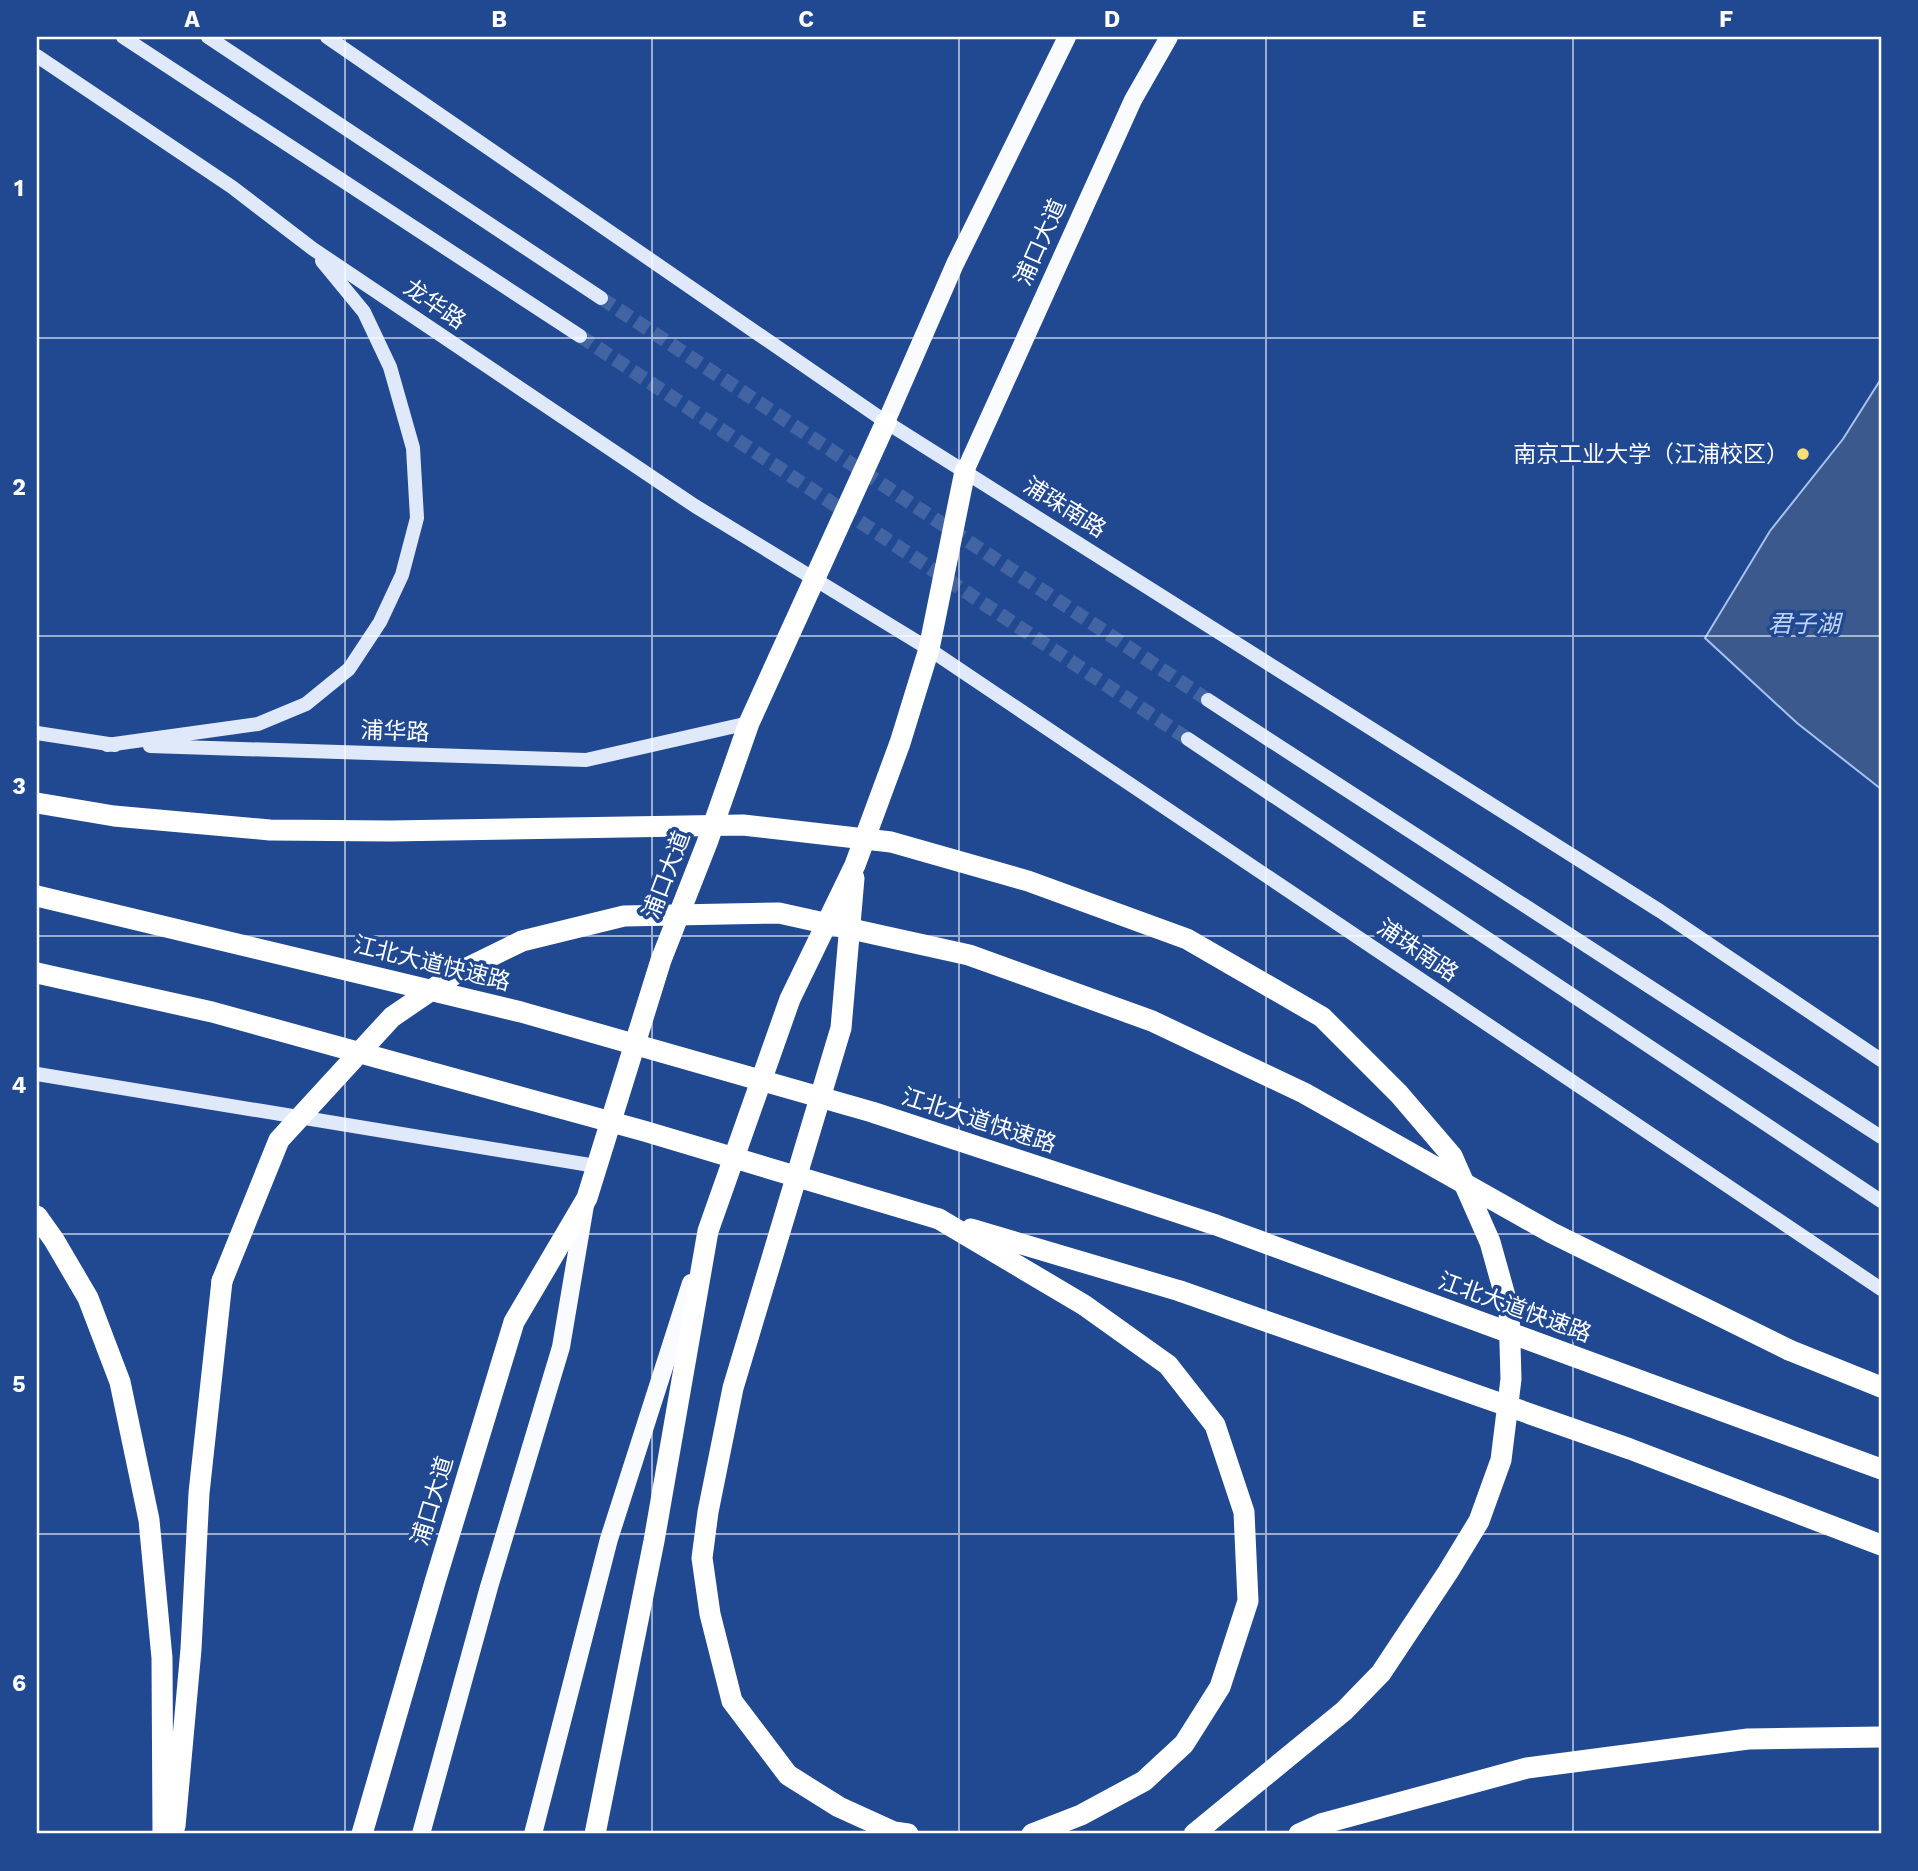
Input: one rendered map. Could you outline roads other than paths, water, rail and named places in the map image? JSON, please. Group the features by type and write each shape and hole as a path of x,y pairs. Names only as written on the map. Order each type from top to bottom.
{"highway":[{"name":"浦口大道","path":"362,1834 514,1322 587,1198 661,960 749,723 886,422"},
{"path":"595,1834 654,1541 708,1231 790,999 855,865 900,743 929,649 965,471"},
{"path":"37,803 114,816 270,830 391,831 743,825 891,842 1028,881 1187,940 1322,1017 1399,1094 1452,1156 1490,1242 1508,1310 1511,1379 1501,1460 1479,1521 1381,1673 1344,1711 1194,1834"},
{"path":"855,865 841,1028 733,1388 708,1512 702,1558 710,1614 732,1700 788,1774 839,1807 894,1832 908,1834"},
{"name":"江北大道快速路","path":"37,896 521,1012 872,1112 1216,1225 1881,1469"},
{"path":"174,1834 191,1649 199,1493 222,1281 279,1140 392,1017 455,974 522,941 624,916 779,913 968,955 1152,1021 1292,1087 1552,1233 1789,1350 1881,1387"},
{"path":"37,973 212,1012 644,1131 1180,1292 1630,1449 1881,1545"},
{"path":"37,1216 88,1298 120,1382 149,1520 162,1658 163,1834"},
{"path":"939,1219 1084,1305 1168,1364 1214,1425 1244,1512 1248,1601 1220,1687 1184,1744 1144,1781 1081,1815 1032,1834"},
{"path":"1299,1834 1321,1824 1527,1768 1748,1740 1881,1737"}],"main road":[{"path":"886,422 955,264 1067,37"},
{"name":"浦口大道","path":"965,471 1133,100 1169,37"},
{"name":"浦口大道","path":"421,1834 489,1587 561,1347 587,1198"},
{"path":"533,1834 608,1539 708,1231"}],"street":[{"path":"123,37 579,336"},
{"path":"208,37 601,298"},
{"path":"327,37 886,422"},
{"name":"龙华路","path":"37,56 232,187 313,249 695,506 929,649"},
{"path":"107,745 258,724 306,704 349,669 380,621 402,575 417,518 414,449 390,367 364,312 313,249"},
{"name":"浦珠南路","path":"886,422 1660,911 1881,1060"},
{"name":"浦珠南路","path":"929,649 1881,1289"},
{"path":"1208,700 1881,1137"},
{"name":"浦华路","path":"37,733 107,745 586,760 749,723"},
{"path":"1188,739 1881,1201"},
{"path":"37,1074 596,1166"}],"water":[{"name":"君子湖","path":"1881,379 1881,789 1797,723 1705,638 1770,531 1843,439"}],"tunnel":[{"path":"601,298 1208,700"},
{"path":"580,336 1188,739"}],"place":[{"name":"南京工业大学（江浦校区）","path":"1803,454"}]}
